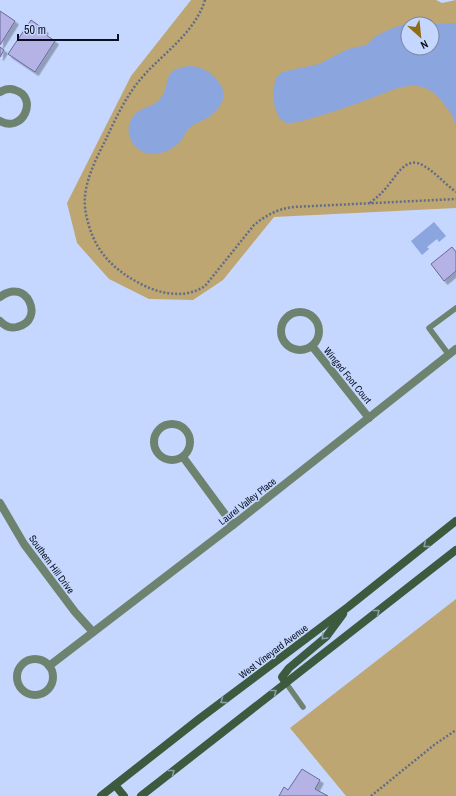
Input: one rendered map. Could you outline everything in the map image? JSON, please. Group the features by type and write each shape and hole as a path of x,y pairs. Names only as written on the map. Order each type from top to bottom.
{"main road":[{"name":"West Vineyard Avenue","path":"100,796 199,719 348,607 456,520"},
{"path":"141,796 456,550"},
{"path":"286,683 282,677 289,668 326,637 348,607"},
{"path":"115,785 124,796"}],"street":[{"path":"0,92 10,89 17,90 26,100 27,107 21,120 8,124 0,121"},
{"path":"0,297 5,293 12,291 20,292 26,296 32,308 31,315 27,322 21,326 14,328 7,327 0,322"},
{"name":"Winged Foot Court","path":"295,312 310,314 319,326 317,340 312,346 298,350 285,342 282,336 281,328 284,321 295,312"},
{"name":"Winged Foot Court","path":"312,346 369,418"},
{"name":"Laurel Valley Place","path":"48,666 233,525 456,349"},
{"path":"174,424 181,426 186,431 189,437 190,445 188,452 183,457 169,461 157,454 154,448 153,440 155,433 160,428 174,424"},
{"path":"183,457 233,525"},
{"name":"Southern Hill Drive","path":"0,503 24,544 75,612 93,632"},
{"path":"30,660 37,660 48,666 52,672 52,679 50,686 46,691 32,695 26,693 17,682 19,668 24,663 30,660"}],"lane":[{"path":"449,355 429,328 456,308"},
{"path":"286,683 303,707"}],"path":[{"path":"205,0 199,16 193,26 152,66 127,97 108,134 90,176 85,198 87,219 95,242 107,260 124,275 148,288 170,294 187,294 198,291 205,286 247,232 268,214 294,207 456,199"},
{"path":"368,204 382,194 402,167 414,162 425,167 456,192"},
{"path":"371,796 434,745 456,730"}],"shaded area":[{"path":"191,0 436,0 442,3 456,0 456,208 274,217 223,280 193,300 149,299 109,279 77,243 67,203 131,76"},
{"path":"456,599 456,796 346,796 290,728"}],"water":[{"path":"456,23 456,130 452,115 435,94 426,88 416,86 397,88 360,103 301,121 287,123 279,118 274,104 273,90 276,78 282,72 319,64 348,49 366,45 376,36 400,26 400,56 440,56 440,24"},
{"path":"190,66 206,70 218,81 223,91 220,105 209,117 189,128 177,145 156,154 148,154 142,151 136,147 129,135 130,122 137,112 154,104 160,99 166,88 168,78 174,70"},
{"path":"434,222 446,236 439,242 437,239 427,247 429,249 422,255 411,241"}],"building":[{"path":"0,11 15,21 0,45"},
{"path":"31,20 45,30 43,33 55,41 35,72 8,54"},
{"path":"0,47 4,50 0,57"},
{"path":"452,247 456,252 456,271 444,281 431,264"},
{"path":"302,769 320,780 315,789 328,796 279,796 284,787 288,790"}]}
